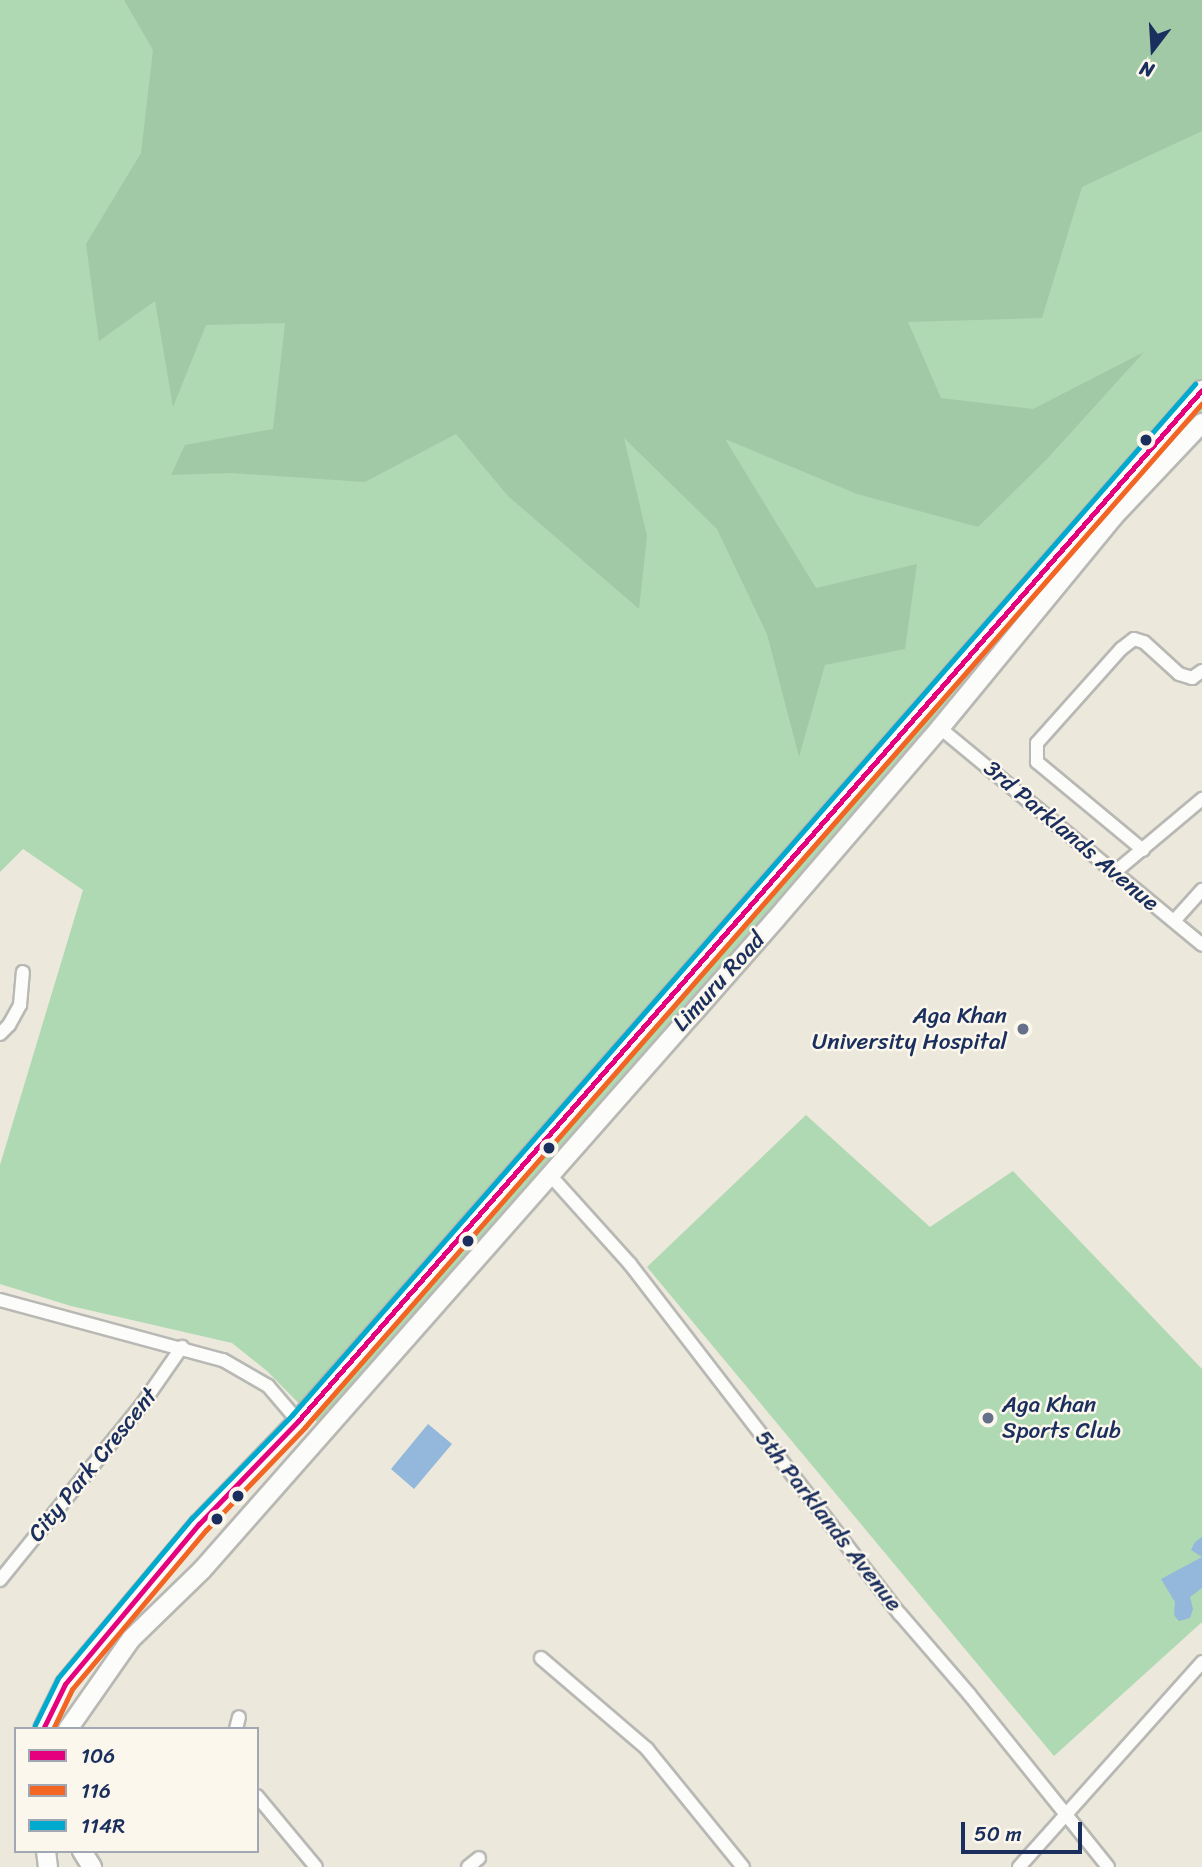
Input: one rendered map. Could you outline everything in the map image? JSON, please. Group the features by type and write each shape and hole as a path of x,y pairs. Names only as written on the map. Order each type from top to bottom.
{"main road":[{"name":"Limuru Road","path":"44,1727 65,1684 199,1524 298,1421 513,1172 923,710 1202,390"},
{"name":"Limuru Road","path":"69,1727 131,1639 202,1570 940,728 1114,516 1202,423"},
{"path":"923,710 940,728"}],"street":[{"path":"1143,850 1037,762 1037,743 1129,641 1134,639 1144,642 1186,678 1192,678 1202,671"},
{"name":"3rd Parklands Avenue","path":"940,728 1202,945"},
{"path":"1115,872 1202,799"},
{"path":"1174,921 1202,890"},
{"path":"0,1034 9,1025 20,1005 23,972"},
{"name":"5th Parklands Avenue","path":"549,1174 630,1264 901,1614 1108,1867"},
{"path":"0,1315 6,1302 181,1347 246,1371 268,1386 298,1421"},
{"name":"City Park Crescent","path":"0,1580 141,1406 181,1347"},
{"path":"541,1658 647,1749 743,1867"},
{"path":"1019,1867 1202,1662"},
{"path":"259,1798 316,1867"},
{"path":"468,1867 479,1858"}],"green space":[{"path":"0,0 1202,0 1202,422 827,846 322,1427 267,1371 232,1343 71,1306 0,1284 0,1165 83,890 23,849 0,872"},
{"path":"124,0 1202,0 1202,131 1082,187 1042,318 908,322 941,398 1033,409 1144,352 1047,459 978,527 857,494 725,439 816,588 917,564 905,649 825,665 799,757 767,634 717,529 624,438 647,536 639,609 508,496 456,434 365,482 231,473 171,475 185,445 273,429 285,323 206,325 173,407 155,301 99,341 86,244 141,153 153,50"},
{"name":"Aga Khan Sports Club","path":"806,1115 930,1227 1013,1171 1202,1369 1202,1622 1054,1756 647,1267"}],"water":[{"path":"428,1424 452,1444 414,1489 391,1469"},
{"path":"1202,1537 1202,1557 1191,1550 1195,1542"},
{"path":"1202,1557 1202,1588 1190,1597 1193,1609 1190,1618 1179,1621 1174,1615 1175,1602 1161,1579"}],"transit line":[{"name":"114R","path":"35,1725 58,1678 192,1518 292,1415 1195,384"},
{"name":"106","path":"44,1727 65,1684 199,1524 298,1421 1202,390"},
{"name":"116","path":"54,1727 72,1689 206,1530 305,1427 1202,403"}],"place":[{"name":"Aga Khan University Hospital","path":"1023,1029"},
{"name":"Aga Khan Sports Club","path":"988,1418"}]}
